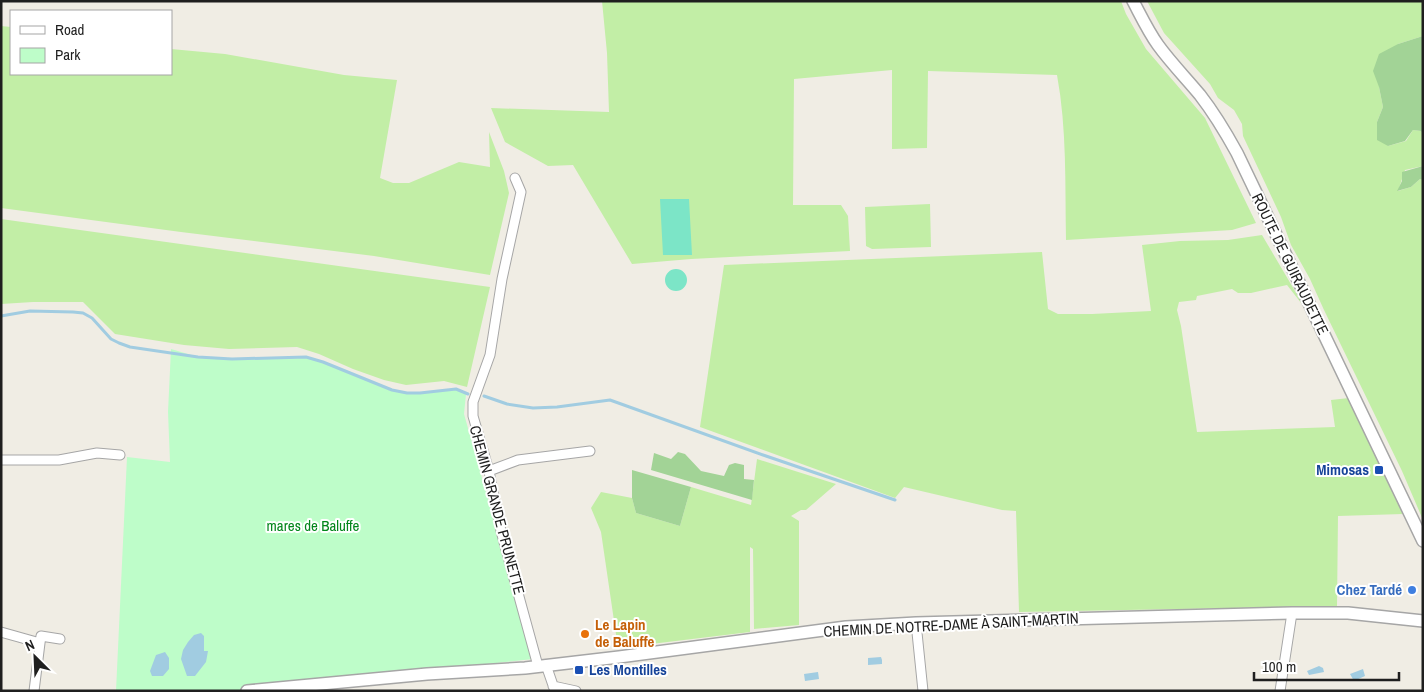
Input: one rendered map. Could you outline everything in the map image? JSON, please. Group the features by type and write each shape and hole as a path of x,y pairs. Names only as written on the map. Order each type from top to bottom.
{"street":[{"name":"ROUTE DE GUIRAUDETTE","path":"1133,1 1157,43 1213,112 1237,153 1423,541"},
{"name":"CHEMIN GRANDE PRUNETTE","path":"515,178 521,192 502,279 490,355 473,402 472,416 489,471 501,531 542,666 554,688"},
{"path":"489,471 518,460 590,451"},
{"path":"1,460 59,460 96,453 120,455"},
{"path":"1280,691 1292,613"},
{"name":"CHEMIN DE NOTRE-DAME À SAINT-MARTIN","path":"247,691 427,674 542,666 846,627 916,623 1292,613 1348,613 1421,621"},
{"path":"916,623 923,691"},
{"path":"1,632 40,643"},
{"path":"34,691 41,636 60,639"},
{"path":"554,688 576,691"}],"green space":[{"path":"602,1 1121,1 1126,14 1146,49 1205,118 1256,223 1232,230 1066,240 1064,136 1057,75 928,71 927,148 892,149 892,70 794,79 793,205 841,205 848,216 850,251 632,264 573,165 548,166 505,142 491,108 609,112 607,53"},
{"path":"1147,1 1423,1 1423,36 1398,44 1379,87 1383,107 1377,122 1388,146 1406,141 1413,130 1421,131 1423,135 1423,166 1405,170 1398,191 1411,187 1420,179 1423,180 1423,520 1402,471 1310,279 1291,245 1281,217 1243,136 1242,124 1234,110 1218,98 1210,84 1164,33"},
{"path":"1,26 10,27 10,75 172,75 172,49 225,54 344,75 397,80 380,178 393,183 409,183 459,162 490,167 489,132 504,171 509,193 490,275 374,256 1,208"},
{"path":"1423,36 1423,135 1421,131 1413,130 1405,141 1388,146 1377,140 1377,122 1383,107 1373,71 1379,54 1398,44"},
{"path":"1423,166 1423,180 1420,179 1411,187 1397,191 1402,181 1402,172"},
{"path":"660,199 689,199 692,255 663,255"},
{"path":"930,204 931,247 872,249 866,246 865,207"},
{"path":"1,219 490,287 467,387 444,381 406,385 384,380 297,347 229,349 184,345 115,334 83,302 1,304"},
{"path":"1262,235 1305,308 1287,285 1251,293 1238,293 1232,289 1197,296 1196,300 1179,302 1177,310 1197,432 1335,427 1331,400 1349,398 1403,514 1338,516 1337,606 1019,612 1016,511 1002,510 904,487 895,498 700,427 724,265 1042,252 1048,309 1058,314 1151,311 1142,245 1180,241 1228,240"},
{"path":"676,269 684,272 687,280 684,288 676,291 668,288 665,280 668,272"},
{"name":"mares de Baluffe","path":"171,349 198,357 232,359 306,357 392,390 420,393 456,389 466,394 464,414 533,659 247,691 116,691 127,457 170,462 168,412"},
{"path":"678,452 685,454 701,471 724,476 729,465 735,463 744,465 744,479 754,480 752,500 651,470 654,453 671,459"},
{"path":"757,459 836,484 806,510 801,510 791,516 799,521 799,625 754,629 753,549 750,547 750,632 618,648 601,532 591,508 601,492 632,498 636,513 680,526 691,487 751,505"},
{"path":"632,470 691,487 680,526 636,513 632,498"}],"water":[{"path":"201,633 204,636 204,651 208,651 206,662 195,676 187,676 181,659 183,650 194,635"},
{"path":"165,652 169,658 169,669 163,676 152,676 150,671 156,655"},
{"path":"881,657 882,664 868,665 868,658"},
{"path":"1319,666 1323,668 1324,672 1309,675 1307,671"},
{"path":"1363,669 1365,676 1354,681 1350,674"},
{"path":"818,672 819,679 805,681 804,674"}],"waterway":[{"path":"1,316 30,311 83,313 92,318 111,339 130,347 198,357 232,359 306,357 392,390 420,393 456,389 468,394"},
{"path":"484,396 507,404 533,408 610,400 895,500"}],"place":[{"name":"Mimosas","path":"1379,470"},
{"name":"Chez Tardé","path":"1412,590"},
{"name":"Le Lapin de Baluffe","path":"585,634"},
{"name":"Les Montilles","path":"579,670"}]}
